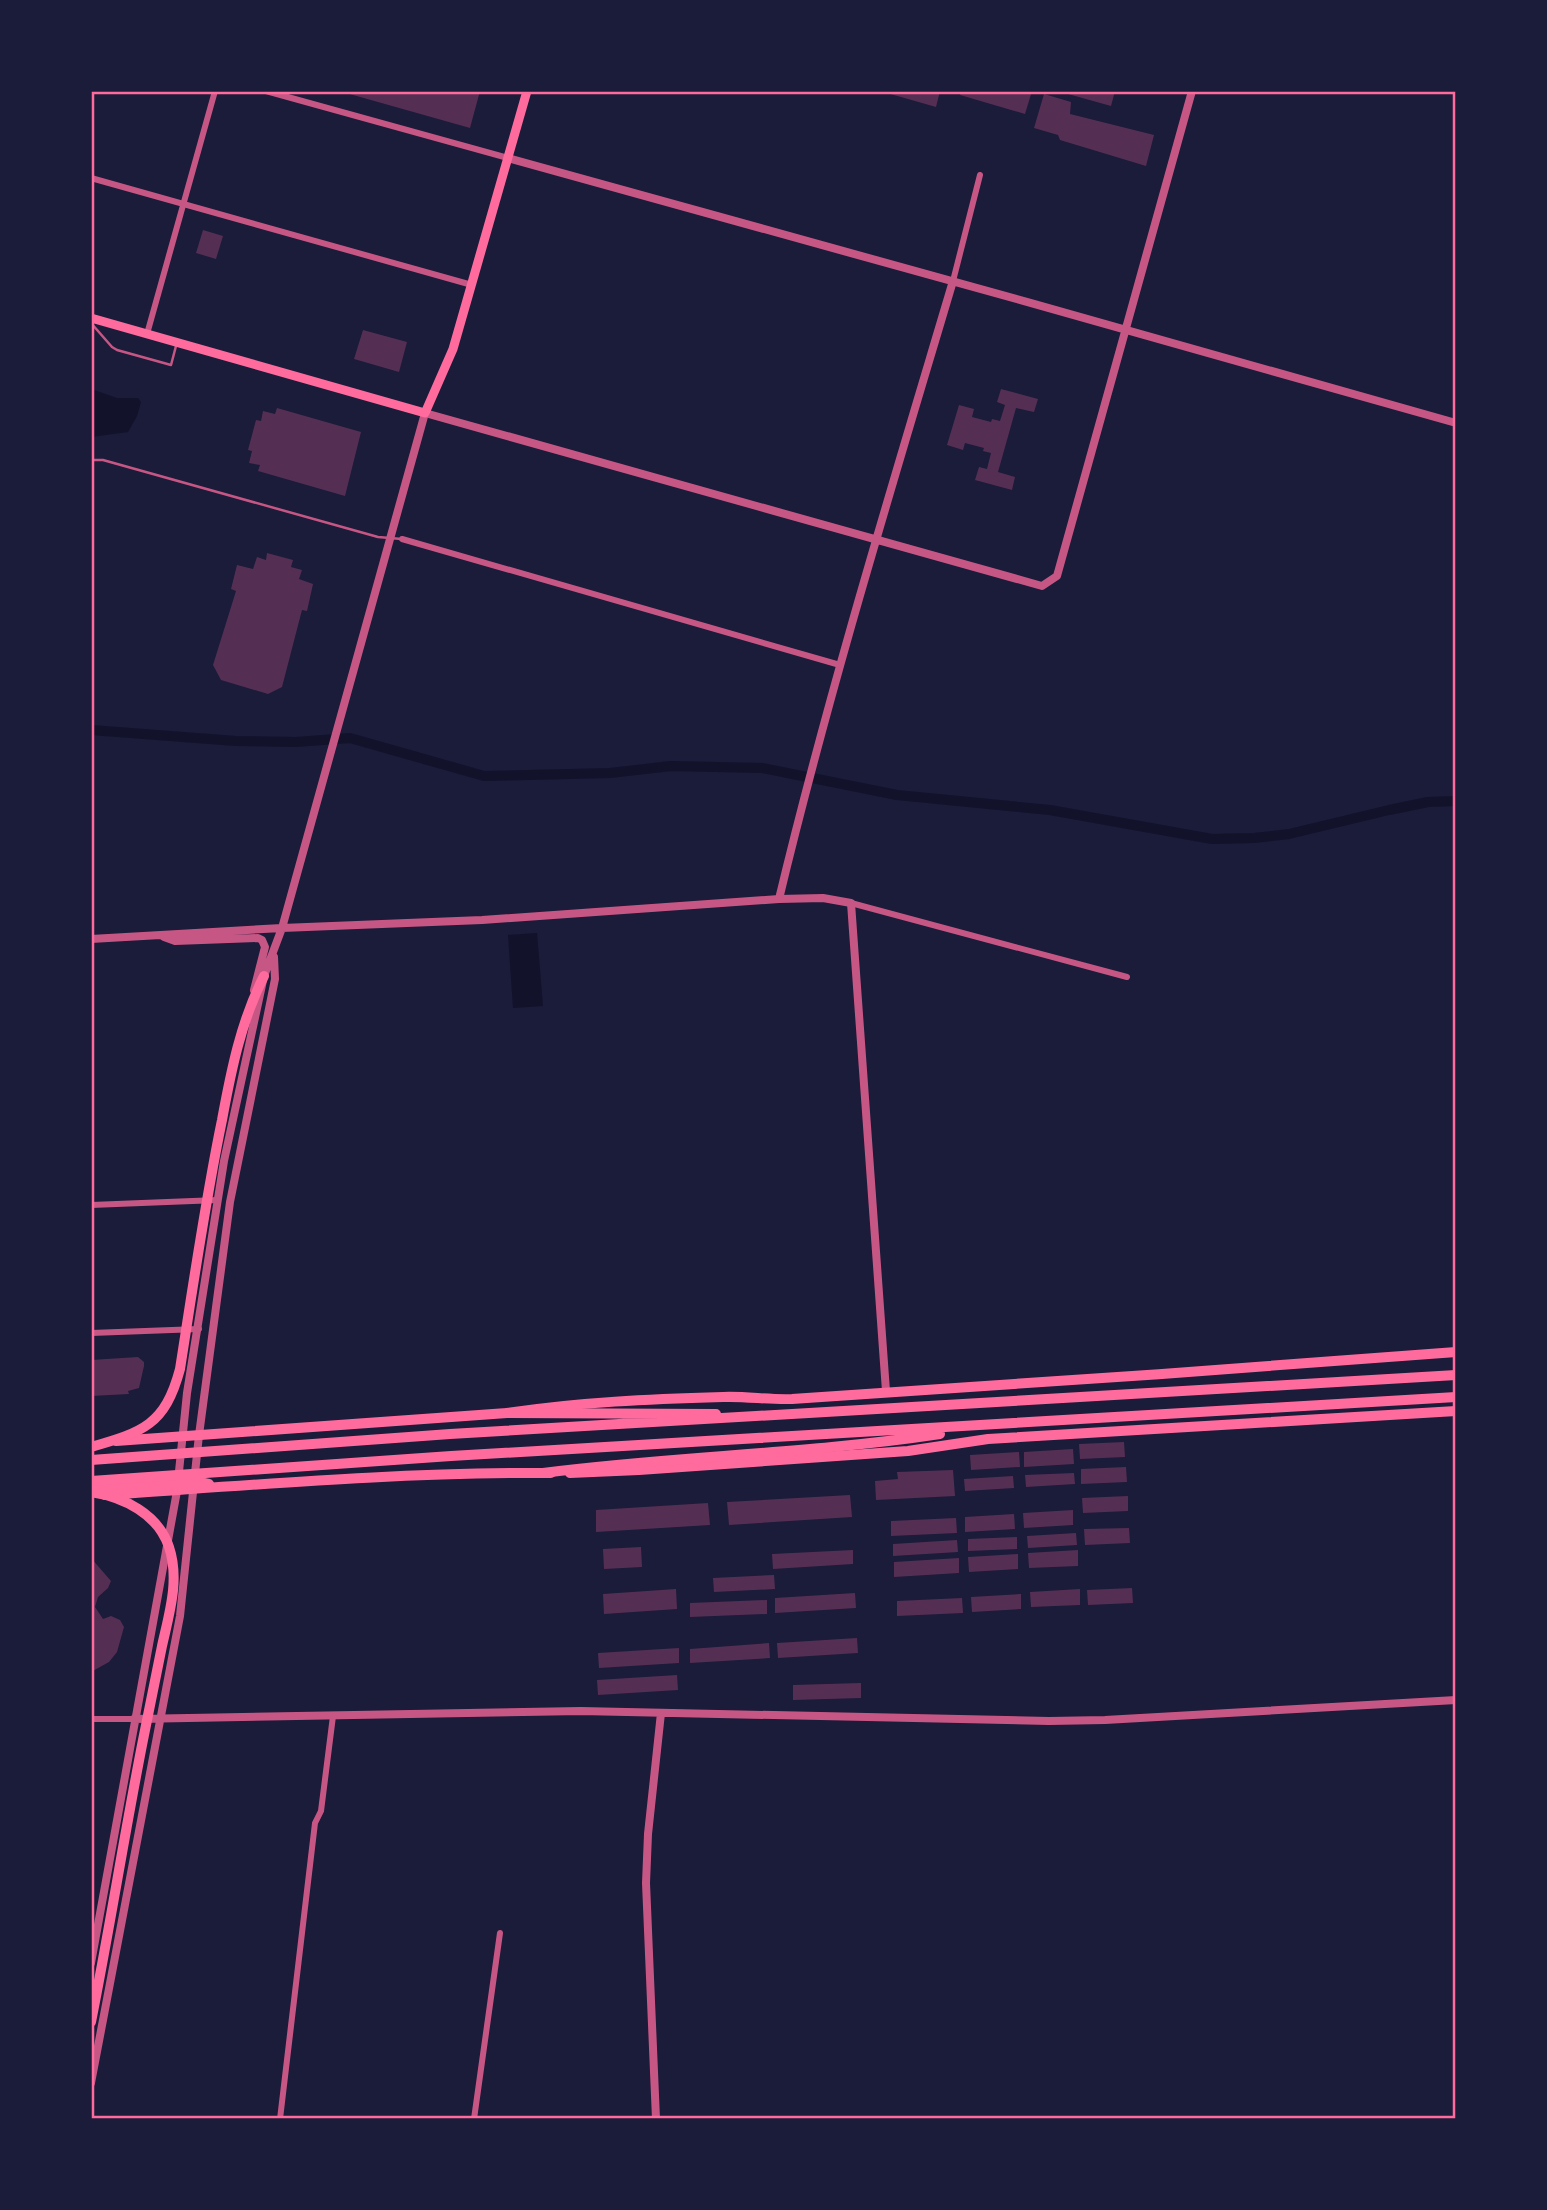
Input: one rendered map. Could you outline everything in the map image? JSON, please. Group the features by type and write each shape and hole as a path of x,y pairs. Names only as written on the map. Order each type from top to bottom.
{"main road":[{"path":"91,321 147,334 425,413 453,349 527,91"},
{"path":"91,1445 126,1437 148,1425 164,1409 175,1390 205,1204 225,1103 249,1008 264,976"},
{"path":"508,1413 540,1408 726,1396 788,1399 1078,1381 1456,1352"},
{"path":"91,1460 450,1434 1456,1375"},
{"path":"91,1484 451,1456 1456,1397"},
{"path":"91,1494 194,1485 543,1473 592,1474 908,1451 988,1439 1456,1411"},
{"path":"91,1445 508,1413 790,1415"},
{"path":"543,1473 603,1465 866,1445 996,1425"},
{"path":"91,1484 178,1486"},
{"path":"91,1494 127,1503 149,1516 169,1546 174,1576 171,1611 144,1736 91,2022"}],"street":[{"path":"147,334 215,91"},
{"path":"266,91 1456,423"},
{"path":"91,1963 178,1486 182,1437 218,1199 264,976 282,928 425,413 1042,586 1057,576 1192,91"},
{"path":"779,899 840,665 953,281 980,175"},
{"path":"91,178 472,285"},
{"path":"402,539 840,665"},
{"path":"91,939 482,920 823,898 851,903 1127,977"},
{"path":"851,903 886,1391"},
{"path":"161,936 175,940 262,940 265,947 249,1008"},
{"path":"91,2083 180,1616 199,1435 230,1202 275,979 274,954"},
{"path":"91,1205 218,1199"},
{"path":"91,1334 199,1329"},
{"path":"91,1719 581,1711 1049,1721 1456,1700"},
{"path":"656,2119 646,1883 648,1834 661,1713"},
{"path":"280,2119 315,1823 321,1811 333,1716"},
{"path":"474,2119 500,1933"}],"lane":[{"path":"91,321 117,351 171,365 177,343"},
{"path":"91,460 103,460 378,537 402,539"}],"shaded area":[{"path":"91,389 117,398 138,398 141,402 137,416 128,432 91,437"},
{"path":"537,933 543,1006 513,1008 508,935"}],"building":[{"path":"339,91 480,91 470,128"},
{"path":"880,91 940,91 936,107"},
{"path":"961,91 1032,91 1025,114 960,95"},
{"path":"1068,91 1115,91 1111,106 1068,94"},
{"path":"1044,94 1071,102 1070,114 1154,135 1146,166 1060,140 1058,135 1034,128"},
{"path":"203,230 223,236 216,259 196,253"},
{"path":"363,330 407,342 399,372 354,359"},
{"path":"1001,389 1038,399 1034,412 1016,408 998,472 1015,477 1012,490 975,480 979,467 987,469 991,453 983,451 984,448 965,443 963,450 947,445 959,405 974,409 972,417 991,422 992,419 1000,421 1005,405 997,402"},
{"path":"277,408 361,432 345,496 258,471 260,465 249,463 252,451 248,450 256,420 261,421 263,411 275,414"},
{"path":"267,553 293,560 291,567 302,570 299,579 313,584 307,611 302,610 282,687 268,694 221,680 213,665 236,591 231,589 237,565 253,569 257,557 266,560"},
{"path":"138,1357 144,1362 139,1388 128,1391 129,1394 91,1396 91,1360"},
{"path":"1124,1442 1125,1457 1080,1459 1079,1444"},
{"path":"1073,1449 1074,1464 1024,1467 1024,1452"},
{"path":"1019,1452 1020,1467 971,1470 970,1455"},
{"path":"1126,1467 1127,1482 1081,1484 1081,1469"},
{"path":"953,1470 955,1496 876,1500 875,1481 898,1479 897,1472"},
{"path":"1074,1473 1075,1484 1026,1487 1025,1475"},
{"path":"1013,1476 1014,1488 965,1491 964,1479"},
{"path":"850,1495 852,1517 729,1525 727,1502"},
{"path":"1128,1496 1128,1511 1083,1513 1082,1498"},
{"path":"708,1503 710,1525 596,1532 596,1510"},
{"path":"1073,1510 1073,1525 1024,1528 1023,1513"},
{"path":"1014,1514 1015,1529 965,1532 965,1517"},
{"path":"956,1518 957,1533 891,1536 891,1521"},
{"path":"1129,1528 1130,1543 1085,1545 1084,1529"},
{"path":"1076,1533 1077,1545 1028,1548 1027,1536"},
{"path":"1017,1537 1017,1549 968,1551 968,1539"},
{"path":"957,1540 958,1552 893,1556 893,1544"},
{"path":"641,1547 642,1567 604,1569 603,1549"},
{"path":"853,1550 853,1564 773,1569 772,1554"},
{"path":"1078,1550 1078,1566 1029,1568 1028,1553"},
{"path":"1018,1554 1018,1569 969,1572 968,1557"},
{"path":"91,1558 111,1581 98,1597 95,1607 103,1619 111,1616 120,1620 124,1627 117,1652 109,1662 91,1672"},
{"path":"959,1558 959,1573 894,1577 894,1562"},
{"path":"774,1575 775,1589 714,1592 713,1578"},
{"path":"1132,1588 1133,1603 1088,1605 1087,1590"},
{"path":"676,1589 677,1609 604,1614 603,1594"},
{"path":"1080,1589 1080,1605 1031,1607 1030,1592"},
{"path":"855,1593 856,1608 775,1613 775,1598"},
{"path":"1021,1594 1021,1609 972,1612 971,1597"},
{"path":"962,1598 963,1613 897,1616 897,1601"},
{"path":"767,1600 767,1614 690,1617 690,1603"},
{"path":"857,1638 858,1653 778,1658 777,1643"},
{"path":"769,1643 770,1658 690,1663 690,1649"},
{"path":"679,1648 679,1663 599,1668 598,1653"},
{"path":"677,1675 678,1690 598,1695 597,1680"},
{"path":"861,1683 861,1698 793,1700 793,1685"}],"waterway":[{"path":"91,730 236,741 296,742 350,738 484,776 610,773 671,766 762,768 897,795 1050,810 1212,839 1289,834 1428,802 1456,801"}]}
